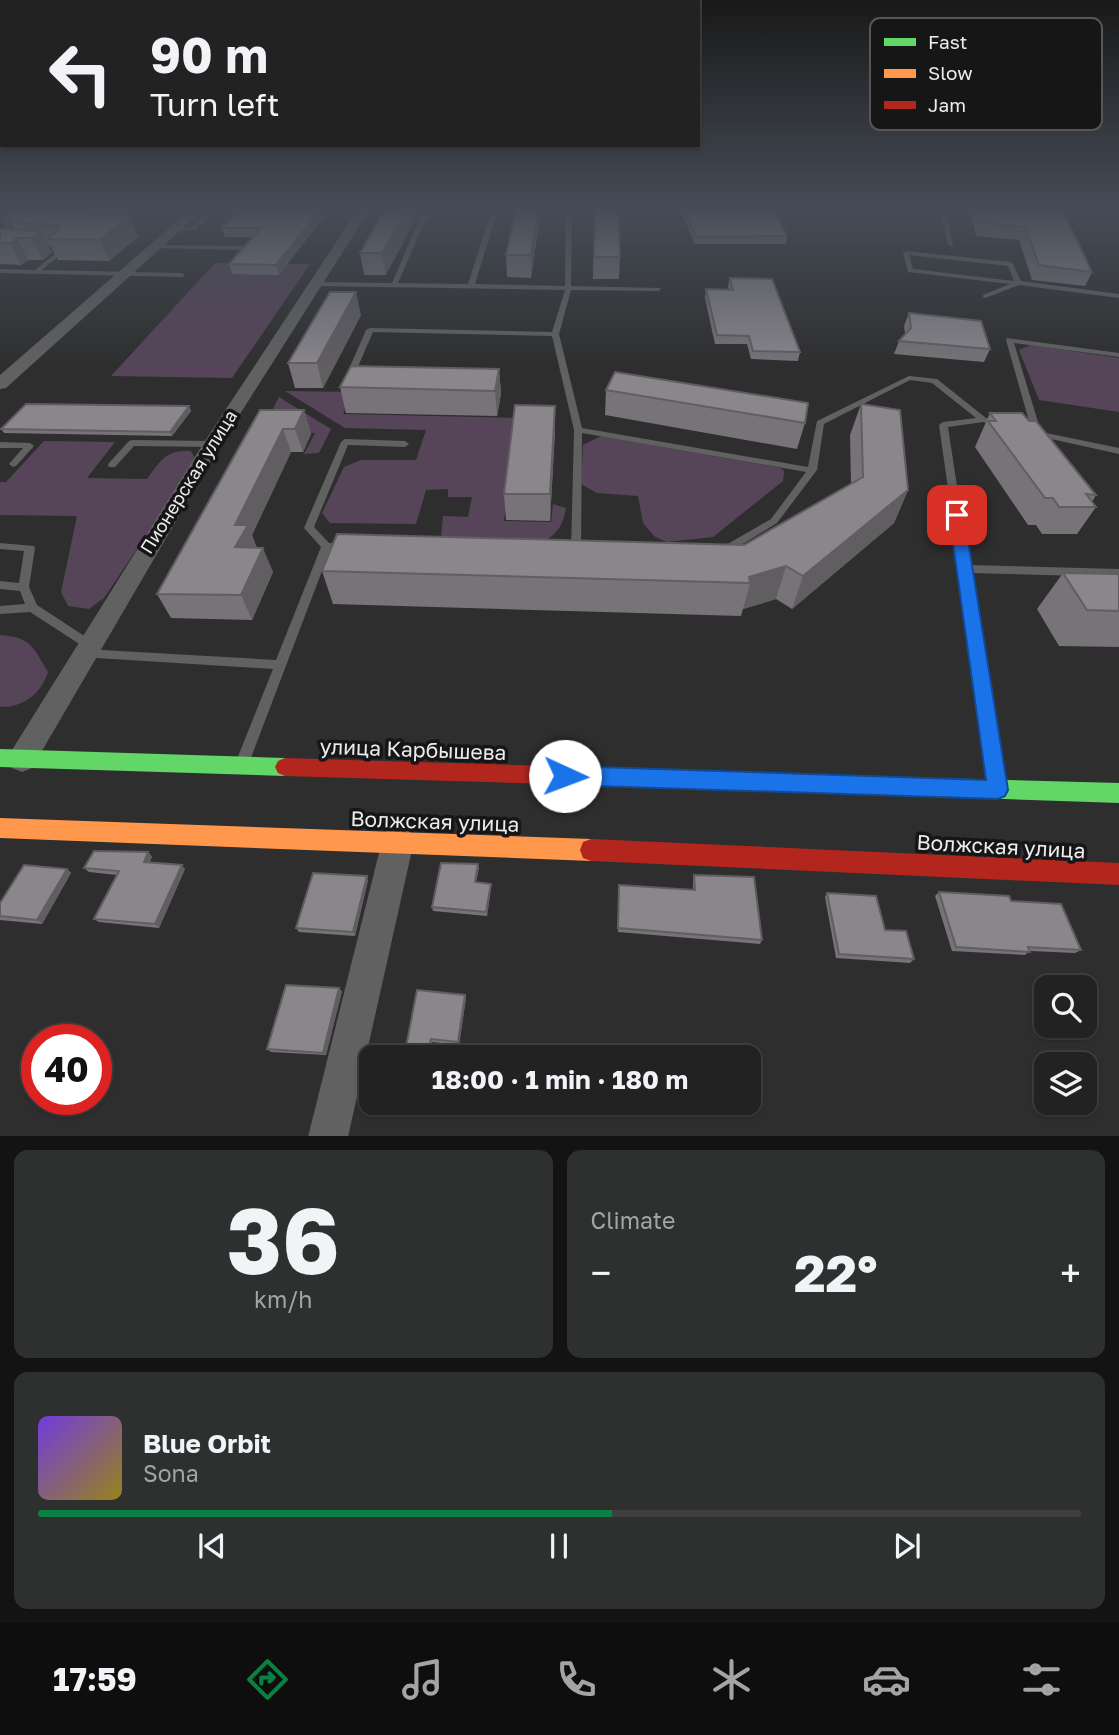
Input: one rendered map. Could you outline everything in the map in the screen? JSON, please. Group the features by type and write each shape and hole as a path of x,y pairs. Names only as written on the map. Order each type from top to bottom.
{"street":[{"path":"0,384 140,262"},
{"name":"Пионерская улица","path":"22,759 85,649 212,444 330,262"},
{"name":"улица Карбышева","path":"0,758 1119,793"},
{"name":"Волжская улица","path":"0,828 398,841 1119,874"},
{"path":"328,1136 398,841"}],"lane":[{"path":"36,272 48,262"},
{"path":"394,286 404,262"},
{"path":"471,286 478,262"},
{"path":"568,262 568,289 555,334 578,430 576,554"},
{"path":"908,262 910,271 1119,296"},
{"path":"991,262 1010,264 1018,283"},
{"path":"0,271 182,275"},
{"path":"985,296 1018,283"},
{"path":"315,284 658,289"},
{"path":"362,378 348,377 370,330 555,334"},
{"path":"1038,433 1010,340 1119,355"},
{"path":"713,558 774,521 812,470 820,423 909,379 934,381 983,420"},
{"path":"998,790 943,425 983,420 1016,428"},
{"path":"578,430 812,470"},
{"path":"1027,431 1119,451"},
{"path":"354,547 326,546 309,528 345,442 405,444"},
{"path":"112,465 132,443 212,444"},
{"path":"0,445 30,446 13,464"},
{"path":"0,546 30,548 24,587 32,608 85,649 280,665"},
{"path":"241,765 326,546"},
{"path":"562,554 589,555"},
{"path":"965,569 1119,573"},
{"path":"0,585 24,587"},
{"path":"0,610 32,608"}],"shaded area":[{"path":"215,263 310,264 232,378 111,376"},
{"path":"1031,345 1119,358 1119,412 1039,400 1019,350"},
{"path":"285,391 354,392 343,414 516,418 504,521 551,522 553,504 566,508 562,523 545,541 441,538 443,516 468,517 472,497 448,497 448,489 426,490 416,524 330,523 322,513 344,467 361,460 416,460 426,430 345,428"},
{"path":"279,397 331,429 319,453 304,454 315,433 261,432"},
{"path":"601,436 781,468 784,471 783,481 713,537 667,542 655,537 643,523 638,496 597,493 581,484 583,445"},
{"path":"44,441 115,442 87,478 147,479 165,458 176,452 191,451 196,461 104,598 89,609 68,606 61,592 77,516 0,515 0,482 6,482"},
{"path":"0,635 25,641 39,656 48,672 36,693 17,705 0,707"}],"building":[{"path":"231,262 278,262 276,265 229,264"},
{"path":"1038,262 1087,262 1092,272 1039,265"},
{"path":"730,278 772,279 800,352 753,351 749,336 717,335 706,289 733,290"},
{"path":"330,292 356,292 317,363 288,363"},
{"path":"909,313 981,321 990,349 899,341 911,328"},
{"path":"351,366 499,369 495,391 340,387"},
{"path":"615,372 808,403 805,423 606,390"},
{"path":"26,404 189,406 170,432 1,429"},
{"path":"861,404 900,410 908,490 803,576 786,566 749,577 750,583 322,571 337,534 744,545 863,477"},
{"path":"515,405 555,406 550,494 504,494"},
{"path":"260,410 304,410 295,429 283,429 235,525 248,525 235,547 263,548 241,595 157,594"},
{"path":"990,413 1022,413 1029,421 1036,421 1096,495 1086,494 1096,507 1059,507 1053,498 1045,498 988,421 996,421"},
{"path":"1063,573 1119,574 1119,611 1087,610"},
{"path":"94,851 148,852 144,862 182,865 155,924 94,919 119,871 84,868"},
{"path":"441,863 478,864 475,882 491,884 486,912 432,907"},
{"path":"24,865 67,869 37,920 0,916 0,903"},
{"path":"313,873 367,876 353,932 296,928"},
{"path":"694,875 754,877 762,940 618,928 619,885 695,890"},
{"path":"939,892 1009,896 1011,901 1061,904 1081,950 1028,947 1030,952 956,947"},
{"path":"827,893 876,896 885,930 906,931 914,959 839,954"},
{"path":"286,985 339,988 323,1053 267,1049"},
{"path":"417,990 465,995 458,1042 431,1039 430,1045 406,1045"}],"traffic: fast":[{"path":"0,758 285,767"},
{"path":"860,785 1119,793"}],"traffic: slow":[{"path":"582,776 860,785"},
{"path":"0,828 591,850"}],"traffic: jam":[{"path":"285,767 582,776"},
{"path":"591,850 1119,874"}],"route":[{"path":"565,776 998,790 957,515"}]}
